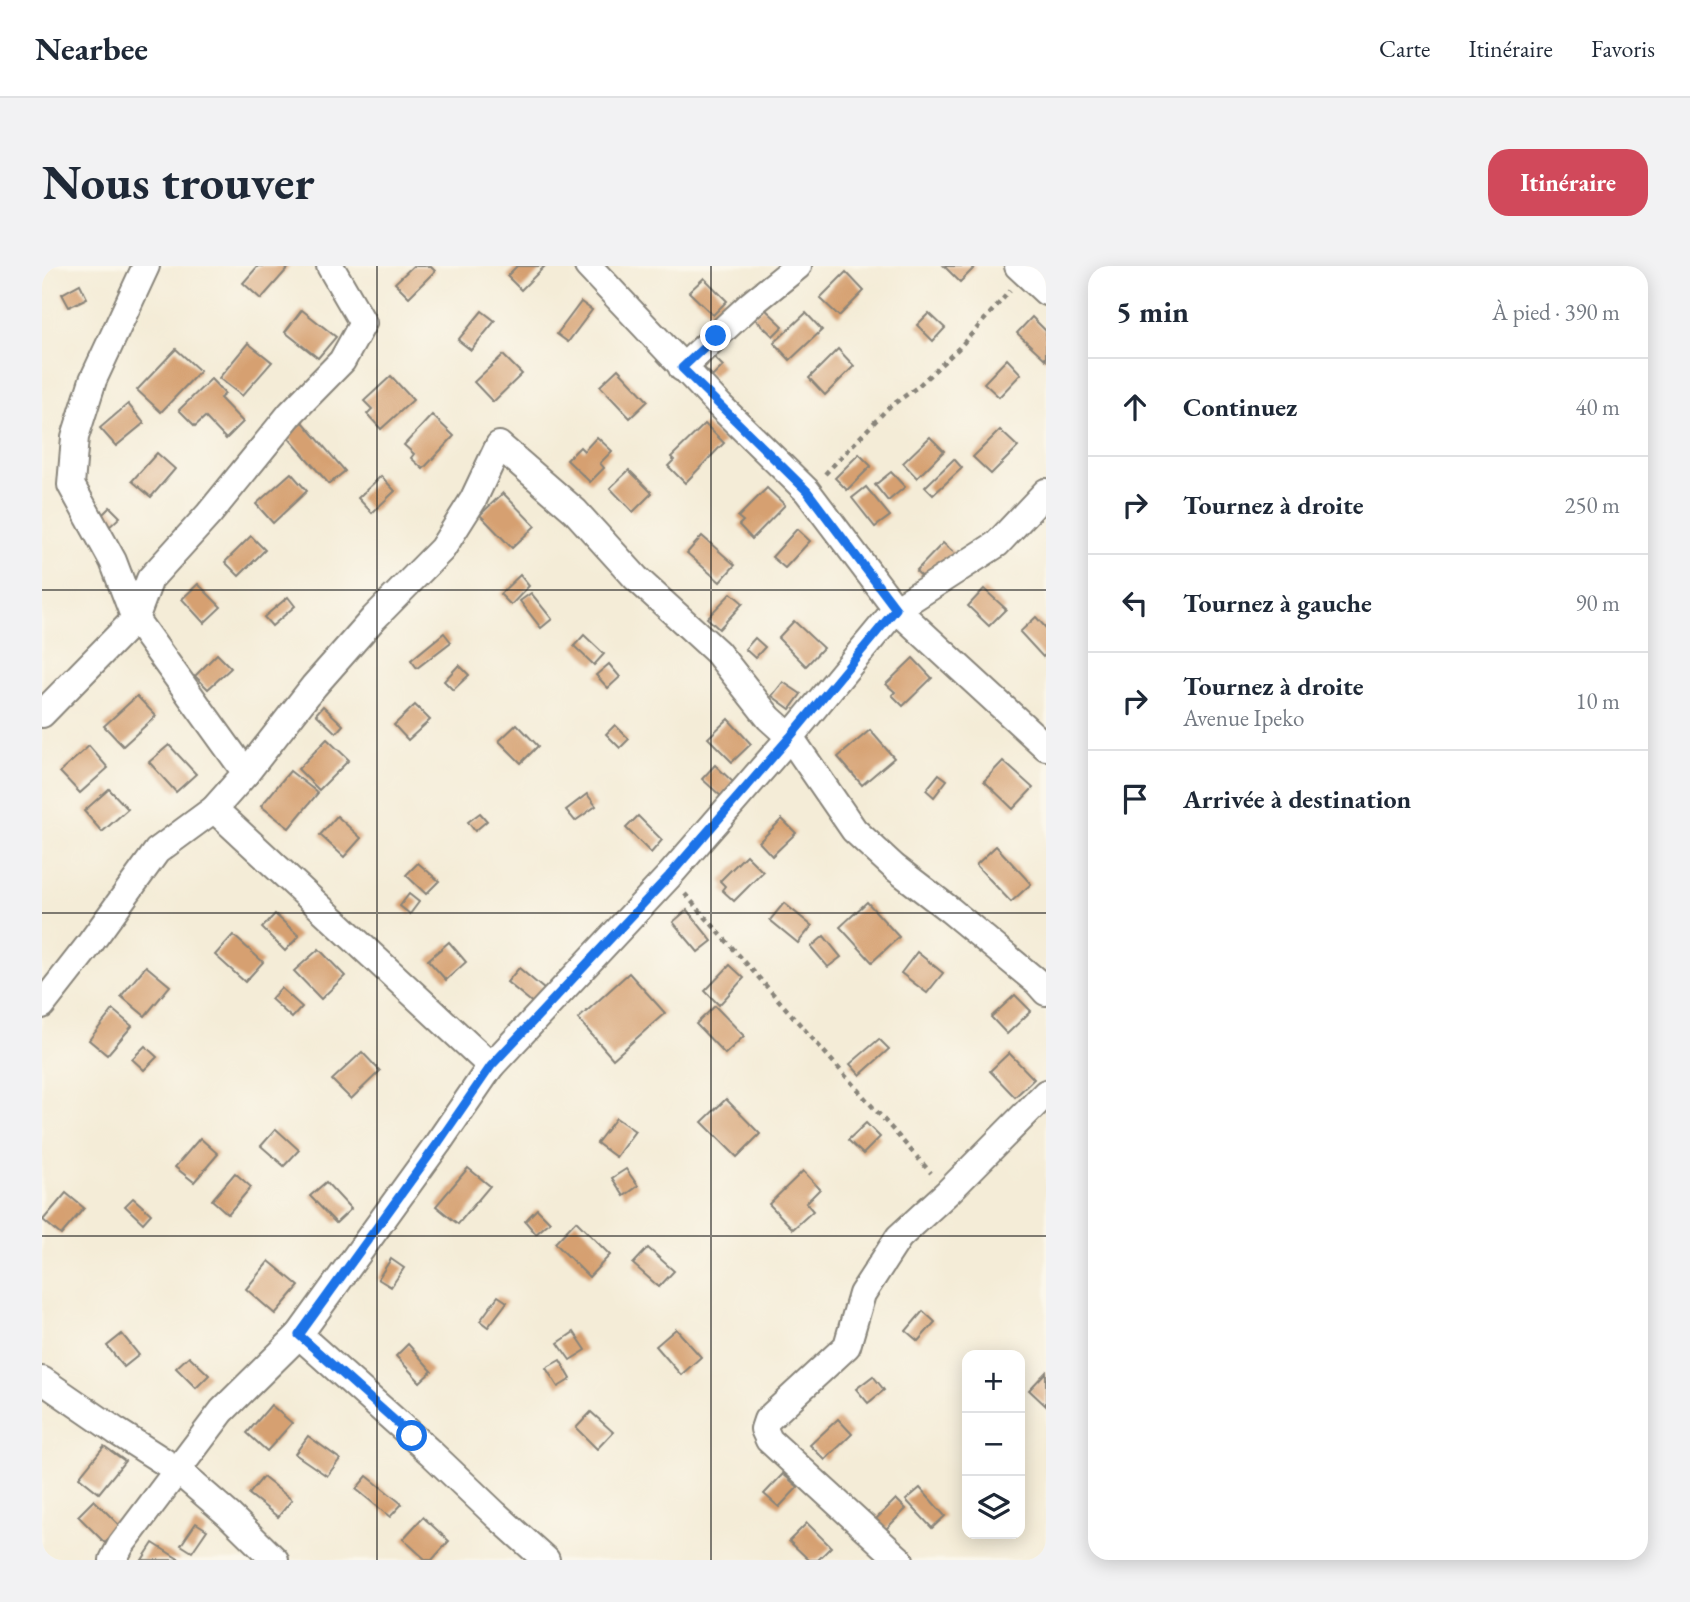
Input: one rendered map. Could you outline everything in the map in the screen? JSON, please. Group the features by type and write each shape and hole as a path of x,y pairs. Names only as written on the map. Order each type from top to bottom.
{"street":[{"path":"146,266 93,380 75,437 71,485 113,561 135,619 246,773"},
{"path":"42,714 135,619 150,579 209,513 291,413 342,361 363,323 330,266"},
{"path":"588,266 682,368 807,491 896,609 1046,747"},
{"path":"682,368 751,304 798,266"},
{"path":"1022,270 1046,292"},
{"path":"42,1005 158,851 214,809 357,637 442,550 473,500 499,444 575,511 636,578 716,652 769,718 790,737 854,830 894,867 989,942 1046,992"},
{"path":"113,1560 121,1545 222,1411 299,1335 491,1066 669,876 790,737 896,609 997,544 1046,492"},
{"path":"214,809 491,1066"},
{"path":"900,1560 769,1440 764,1429 767,1420 847,1346 862,1294 899,1237 948,1192 1046,1093"},
{"path":"299,1335 431,1452 546,1560"},
{"path":"42,1380 177,1470 275,1560"}],"path":[{"path":"807,491 888,408 916,388 959,348 999,302 1022,270"},
{"path":"669,876 948,1192"}],"building":[{"path":"258,266 290,266 261,299 243,283"},
{"path":"413,266 430,266 435,271 409,297 395,283"},
{"path":"517,266 545,266 521,290 507,276"},
{"path":"944,266 976,266 960,282"},
{"path":"846,272 864,291 839,316 820,298"},
{"path":"704,278 727,301 713,315 689,292"},
{"path":"80,284 87,298 69,307 62,294"},
{"path":"581,302 592,310 568,342 557,334"},
{"path":"763,307 783,326 773,336 753,317"},
{"path":"302,310 336,337 318,358 285,332"},
{"path":"482,311 495,321 471,350 458,340"},
{"path":"806,313 822,330 790,360 774,343"},
{"path":"929,313 945,328 933,341 917,325"},
{"path":"1032,317 1046,331 1046,360 1017,333"},
{"path":"248,343 272,362 242,396 219,378"},
{"path":"176,349 200,371 161,412 137,390"},
{"path":"838,349 854,366 825,395 809,378"},
{"path":"503,355 522,374 493,402 474,382"},
{"path":"714,357 723,366 713,376 704,368"},
{"path":"1007,359 1021,374 999,397 984,383"},
{"path":"618,369 648,401 630,418 600,386"},
{"path":"391,376 413,400 381,429 367,414 372,409 364,401"},
{"path":"211,379 225,394 220,398 243,422 226,439 205,417 195,426 179,410"},
{"path":"128,404 144,423 116,446 100,428"},
{"path":"432,415 454,436 423,469 411,458 414,454 404,445"},
{"path":"303,422 345,471 329,484 287,436"},
{"path":"705,424 724,443 685,483 668,466 674,460 671,457"},
{"path":"1000,430 1018,447 991,474 973,457"},
{"path":"597,437 612,451 600,463 604,468 590,482 567,460 580,447 584,451"},
{"path":"930,437 944,451 917,478 903,463"},
{"path":"157,453 175,469 151,497 132,481"},
{"path":"859,454 871,466 847,490 835,478"},
{"path":"954,459 962,468 933,495 925,487"},
{"path":"629,470 652,493 633,512 610,488"},
{"path":"891,472 905,487 888,501 875,485"},
{"path":"291,473 307,491 273,523 256,504"},
{"path":"381,476 395,491 372,513 358,498"},
{"path":"866,487 890,516 875,527 852,498"},
{"path":"767,488 785,505 752,539 739,525 743,521 738,517"},
{"path":"503,493 535,526 512,548 480,515"},
{"path":"110,507 120,517 107,529 98,519"},
{"path":"797,529 810,541 785,568 772,557"},
{"path":"251,536 265,550 239,576 225,562"},
{"path":"702,536 735,565 720,582 687,553"},
{"path":"943,543 958,556 931,585 916,571"},
{"path":"520,575 529,586 511,605 500,594"},
{"path":"198,584 221,607 204,623 182,599"},
{"path":"984,589 1006,609 989,626 968,606"},
{"path":"531,593 552,619 541,628 520,601"},
{"path":"731,593 743,603 719,629 707,618"},
{"path":"288,597 295,606 272,626 264,617"},
{"path":"1036,617 1046,628 1046,654 1043,657 1020,632"},
{"path":"794,621 823,648 806,666 778,638"},
{"path":"444,633 451,642 417,668 411,660"},
{"path":"584,635 604,654 594,665 574,646"},
{"path":"755,638 765,647 755,658 745,649"},
{"path":"217,654 231,668 208,689 195,676"},
{"path":"913,658 932,678 903,706 892,695 895,692 886,684"},
{"path":"609,664 620,677 608,688 596,675"},
{"path":"459,665 469,675 453,690 444,681"},
{"path":"783,682 801,694 790,709 772,696"},
{"path":"137,696 156,716 123,746 104,726"},
{"path":"415,705 430,720 408,740 394,725"},
{"path":"323,706 343,725 336,733 316,714"},
{"path":"728,719 751,744 732,762 708,738"},
{"path":"517,724 538,746 521,763 499,741"},
{"path":"615,725 629,739 620,748 606,734"},
{"path":"870,730 894,758 862,785 838,757"},
{"path":"327,739 349,760 319,790 298,769"},
{"path":"169,745 196,774 176,792 149,762"},
{"path":"89,746 108,768 80,793 60,772"},
{"path":"1003,761 1033,788 1013,809 984,781"},
{"path":"715,765 734,783 722,797 702,779"},
{"path":"290,771 318,793 289,828 261,806"},
{"path":"939,774 947,780 934,797 926,790"},
{"path":"109,789 128,809 102,832 84,811"},
{"path":"587,794 596,806 575,821 566,810"},
{"path":"480,813 487,821 475,831 468,822"},
{"path":"337,816 361,838 344,857 320,835"},
{"path":"638,816 662,840 651,853 626,828"},
{"path":"782,819 796,833 772,856 759,842"},
{"path":"996,846 1031,884 1011,902 976,865"},
{"path":"746,855 763,872 734,901 722,890 725,886 720,881"},
{"path":"418,863 439,881 426,894 406,875"},
{"path":"409,894 419,902 410,914 400,906"},
{"path":"867,902 899,937 872,962 840,927"},
{"path":"784,903 812,926 798,943 770,920"},
{"path":"687,910 712,941 698,952 673,922"},
{"path":"275,914 299,936 285,951 262,928"},
{"path":"233,935 263,962 245,982 215,955"},
{"path":"824,936 841,957 828,967 811,947"},
{"path":"449,942 466,962 446,980 428,960"},
{"path":"319,949 345,976 321,999 294,971"},
{"path":"917,952 943,973 927,993 901,973"},
{"path":"730,965 744,978 719,1005 705,991"},
{"path":"146,966 170,986 145,1016 121,996"},
{"path":"519,968 545,990 534,1004 507,982"},
{"path":"629,973 665,1013 613,1059 578,1019"},
{"path":"281,988 302,1007 292,1018 271,999"},
{"path":"1015,995 1031,1011 1007,1034 991,1017"},
{"path":"715,1006 744,1036 725,1054 696,1024"},
{"path":"113,1010 132,1026 107,1055 89,1040"},
{"path":"879,1039 889,1049 860,1075 850,1064"},
{"path":"145,1046 157,1057 144,1070 132,1059"},
{"path":"362,1052 380,1071 351,1099 332,1080"},
{"path":"1009,1053 1034,1079 1015,1097 990,1071"},
{"path":"726,1099 760,1134 737,1157 702,1122"},
{"path":"616,1118 635,1131 616,1157 597,1143"},
{"path":"866,1123 880,1137 863,1154 848,1140"},
{"path":"276,1129 299,1150 284,1166 261,1146"},
{"path":"200,1138 218,1154 194,1182 175,1167"},
{"path":"468,1168 490,1186 458,1224 436,1206"},
{"path":"626,1169 638,1186 624,1196 612,1178"},
{"path":"803,1171 820,1189 806,1203 813,1211 793,1229 769,1204"},
{"path":"235,1173 251,1187 228,1214 212,1200"},
{"path":"326,1182 351,1209 336,1223 310,1196"},
{"path":"66,1193 84,1208 61,1235 43,1220"},
{"path":"133,1198 151,1214 143,1223 125,1206"},
{"path":"537,1209 550,1222 536,1234 525,1221"},
{"path":"576,1221 610,1255 589,1277 555,1243"},
{"path":"648,1248 674,1271 659,1287 633,1264"},
{"path":"391,1259 404,1268 391,1287 378,1279"},
{"path":"269,1261 299,1286 275,1314 246,1289"},
{"path":"498,1296 507,1302 488,1327 480,1321"},
{"path":"923,1311 935,1322 918,1341 906,1331"},
{"path":"676,1329 701,1357 681,1375 656,1346"},
{"path":"574,1332 586,1350 570,1360 558,1343"},
{"path":"122,1334 139,1355 124,1367 107,1346"},
{"path":"408,1344 432,1371 420,1382 396,1356"},
{"path":"189,1356 209,1375 196,1388 176,1368"},
{"path":"560,1360 571,1379 558,1387 546,1368"},
{"path":"1046,1372 1046,1406 1029,1390"},
{"path":"873,1376 884,1390 868,1403 856,1389"},
{"path":"271,1405 292,1423 267,1451 247,1433"},
{"path":"591,1412 613,1432 597,1449 576,1428"},
{"path":"838,1419 852,1434 825,1460 810,1445"},
{"path":"308,1436 340,1459 327,1476 295,1454"},
{"path":"104,1446 125,1461 99,1493 79,1477"},
{"path":"783,1474 798,1487 779,1507 764,1494"},
{"path":"367,1476 402,1504 390,1517 356,1489"},
{"path":"263,1477 292,1500 278,1517 249,1494"},
{"path":"920,1488 945,1516 932,1528 906,1500"},
{"path":"896,1499 906,1509 886,1529 876,1519"},
{"path":"94,1500 121,1527 105,1543 78,1516"},
{"path":"423,1517 449,1541 432,1560 426,1560 403,1539"},
{"path":"196,1523 207,1530 192,1552 181,1545"},
{"path":"807,1523 831,1547 818,1560 809,1560 789,1541"},
{"path":"153,1543 180,1560 142,1560"}],"route":[{"path":"412,1436 299,1335 491,1066 669,876 790,737 896,609 807,491 682,368 716,336"}]}
